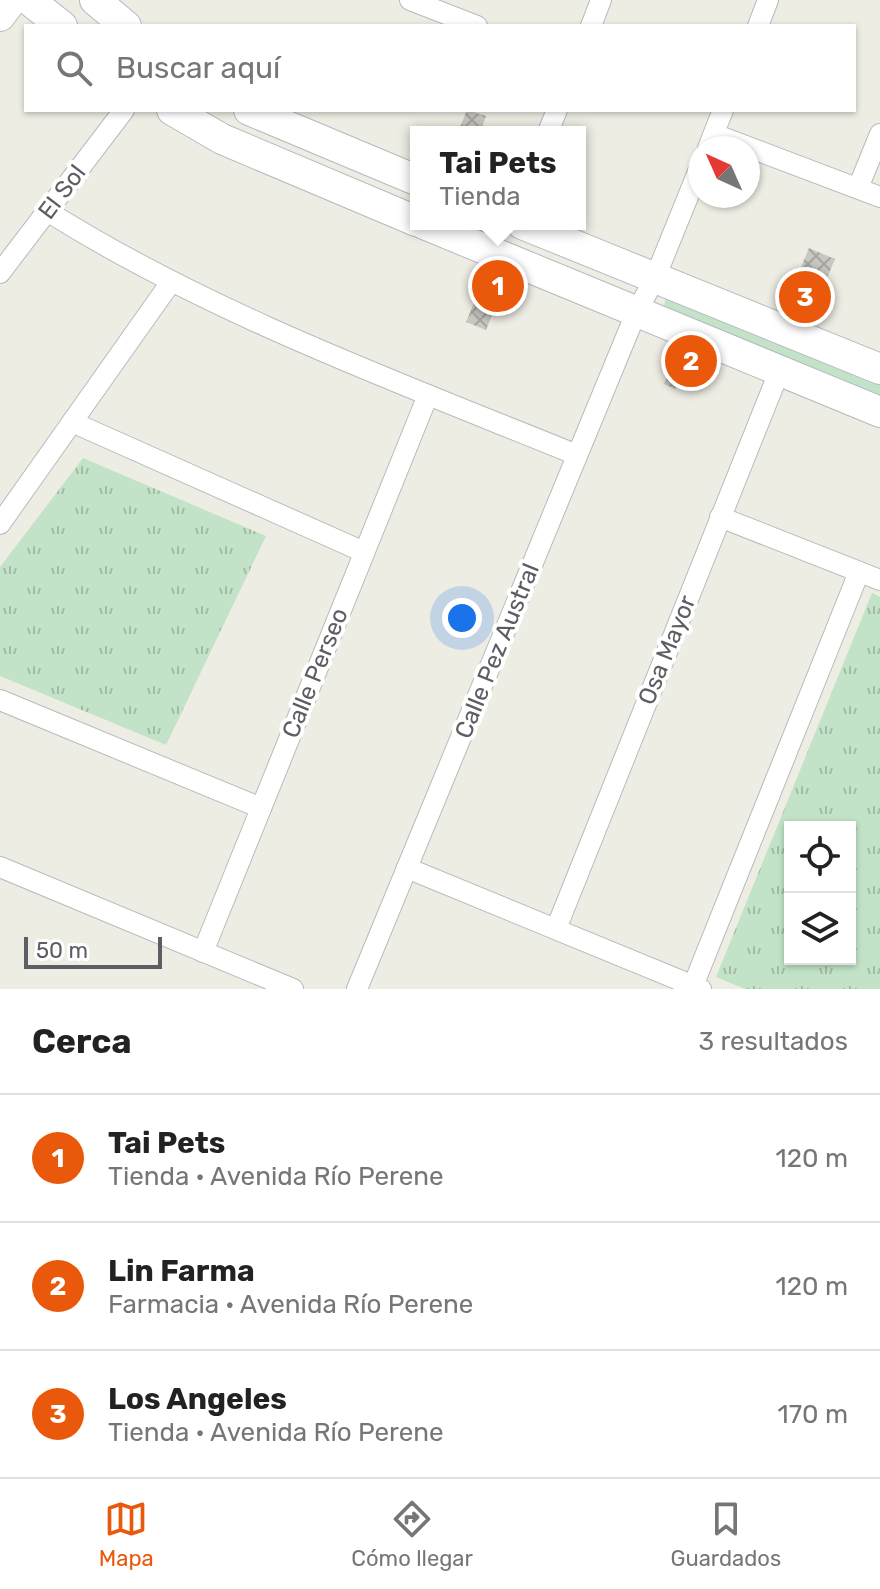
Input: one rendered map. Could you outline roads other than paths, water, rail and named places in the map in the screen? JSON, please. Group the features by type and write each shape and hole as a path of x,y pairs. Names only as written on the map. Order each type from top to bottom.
{"street":[{"path":"0,16 12,0"},
{"path":"29,0 59,24"},
{"path":"95,0 124,24"},
{"path":"410,0 472,24"},
{"path":"592,24 601,0"},
{"path":"759,24 768,0"},
{"name":"El Sol","path":"0,273 122,112"},
{"path":"175,112 222,139 410,218"},
{"path":"254,112 410,177"},
{"path":"713,136 722,112"},
{"path":"858,188 880,134"},
{"path":"760,157 880,197"},
{"name":"Calle Pez Austral","path":"357,989 636,313 655,278 688,197"},
{"path":"47,211 171,282 428,395 577,455"},
{"path":"438,230 880,412"},
{"path":"537,230 880,369"},
{"path":"0,524 171,282"},
{"name":"Osa Mayor","path":"556,929 779,372"},
{"name":"Calle Perseo","path":"203,952 428,395"},
{"path":"72,422 364,552"},
{"path":"720,517 880,580"},
{"path":"407,868 697,988 859,572"},
{"path":"0,700 261,808"},
{"path":"0,867 293,989"}],"place":[{"name":"Tai Pets","path":"498,286"},
{"name":"Los Angeles","path":"805,297"},
{"name":"Lin Farma","path":"691,361"}]}
